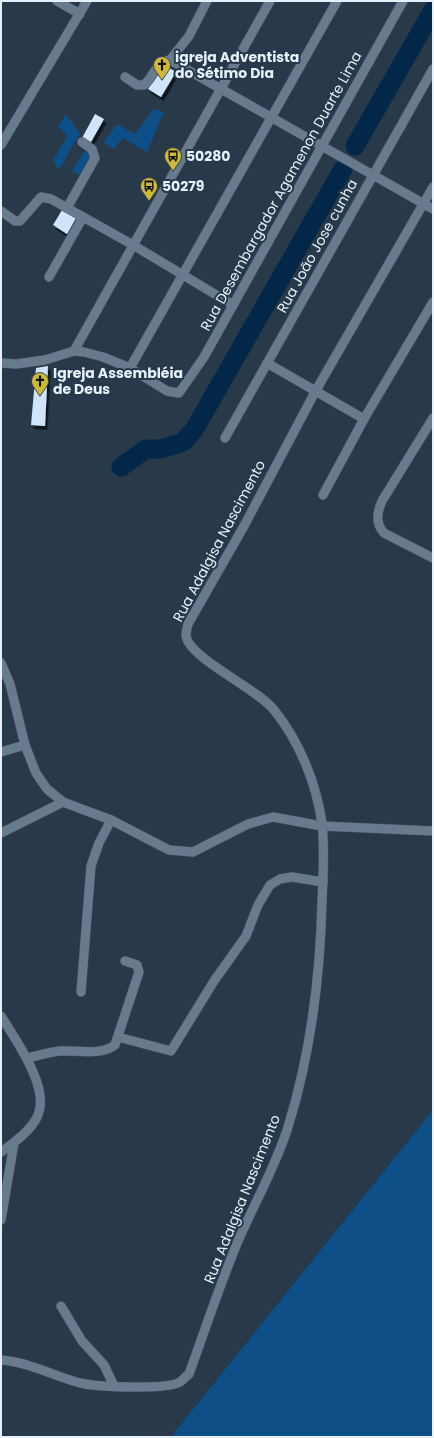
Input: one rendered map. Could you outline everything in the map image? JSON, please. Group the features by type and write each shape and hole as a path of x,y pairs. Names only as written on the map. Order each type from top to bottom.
{"street":[{"path":"56,1 80,14"},
{"path":"1,145 87,1"},
{"path":"125,77 137,84 144,85 162,62 170,60 189,36 207,1"},
{"path":"74,351 270,1"},
{"path":"1,364 16,364 44,360 74,351 103,357 130,368 181,274 272,118 337,1"},
{"name":"Rua Desembargador Agamenon Duarte Lima","path":"130,368 167,391 179,393 204,357 234,305 403,1"},
{"path":"170,60 322,147 433,208"},
{"name":"Rua João Jose cunha","path":"225,438 433,69"},
{"path":"67,208 95,158 92,149 82,142"},
{"name":"Rua Adalgisa Nascimento","path":"1,1360 24,1363 81,1383 114,1386 169,1386 180,1382 189,1374 237,1244 288,1128 311,1034 318,989 323,882 322,826 317,796 308,771 296,746 275,710 249,688 204,659 192,648 186,636 188,624 244,526 315,392 433,187"},
{"path":"1,211 14,221 20,221 39,199 44,197 67,208 133,245 234,305"},
{"path":"49,277 83,217"},
{"path":"323,495 364,419 433,302"},
{"path":"267,364 364,419"},
{"path":"433,418 378,510 378,523 384,533 433,558"},
{"path":"1,663 10,684 25,745 42,782 52,794 63,802 110,820 169,850 186,853 199,850 248,824 266,817 279,817 322,826 433,831"},
{"path":"1,752 25,745"},
{"path":"1,833 63,802"},
{"path":"81,992 91,866 99,843 110,820"},
{"path":"118,1037 171,1051 214,981 246,936 258,905 270,885 280,879 292,877 323,882"},
{"path":"27,1058 59,1051 107,1050 115,1045 139,972 137,965 124,961"},
{"path":"1,1016 27,1058 37,1085 41,1104 38,1116 14,1143 1,1152"},
{"path":"1,1220 14,1143"},
{"path":"61,1306 82,1341 104,1365 114,1386"}],"shaded area":[{"path":"154,109 164,112 147,152 123,138 113,149 104,142 117,124 135,134"},
{"path":"66,115 80,133 59,170 53,161 67,136 58,126"},
{"path":"85,150 93,158 83,177 72,171"},
{"path":"433,1110 433,1437 171,1437"}],"building":[{"name":"igreja Adventista do Sétimo Dia","path":"163,64 176,72 161,97 148,89"},
{"path":"95,114 104,119 91,142 82,138"},
{"path":"62,210 76,218 67,234 53,225"},
{"name":"Igreja Assembléia de Deus","path":"48,366 45,426 31,425 36,368"}],"waterway":[{"path":"355,146 433,10"},
{"path":"121,467 146,449 161,449 183,442 194,430 343,169"}],"place":[{"name":"igreja Adventista do Sétimo Dia","path":"162,80"},
{"name":"50280","path":"173,171"},
{"name":"50279","path":"149,201"},
{"name":"Igreja Assembléia de Deus","path":"40,396"}]}
